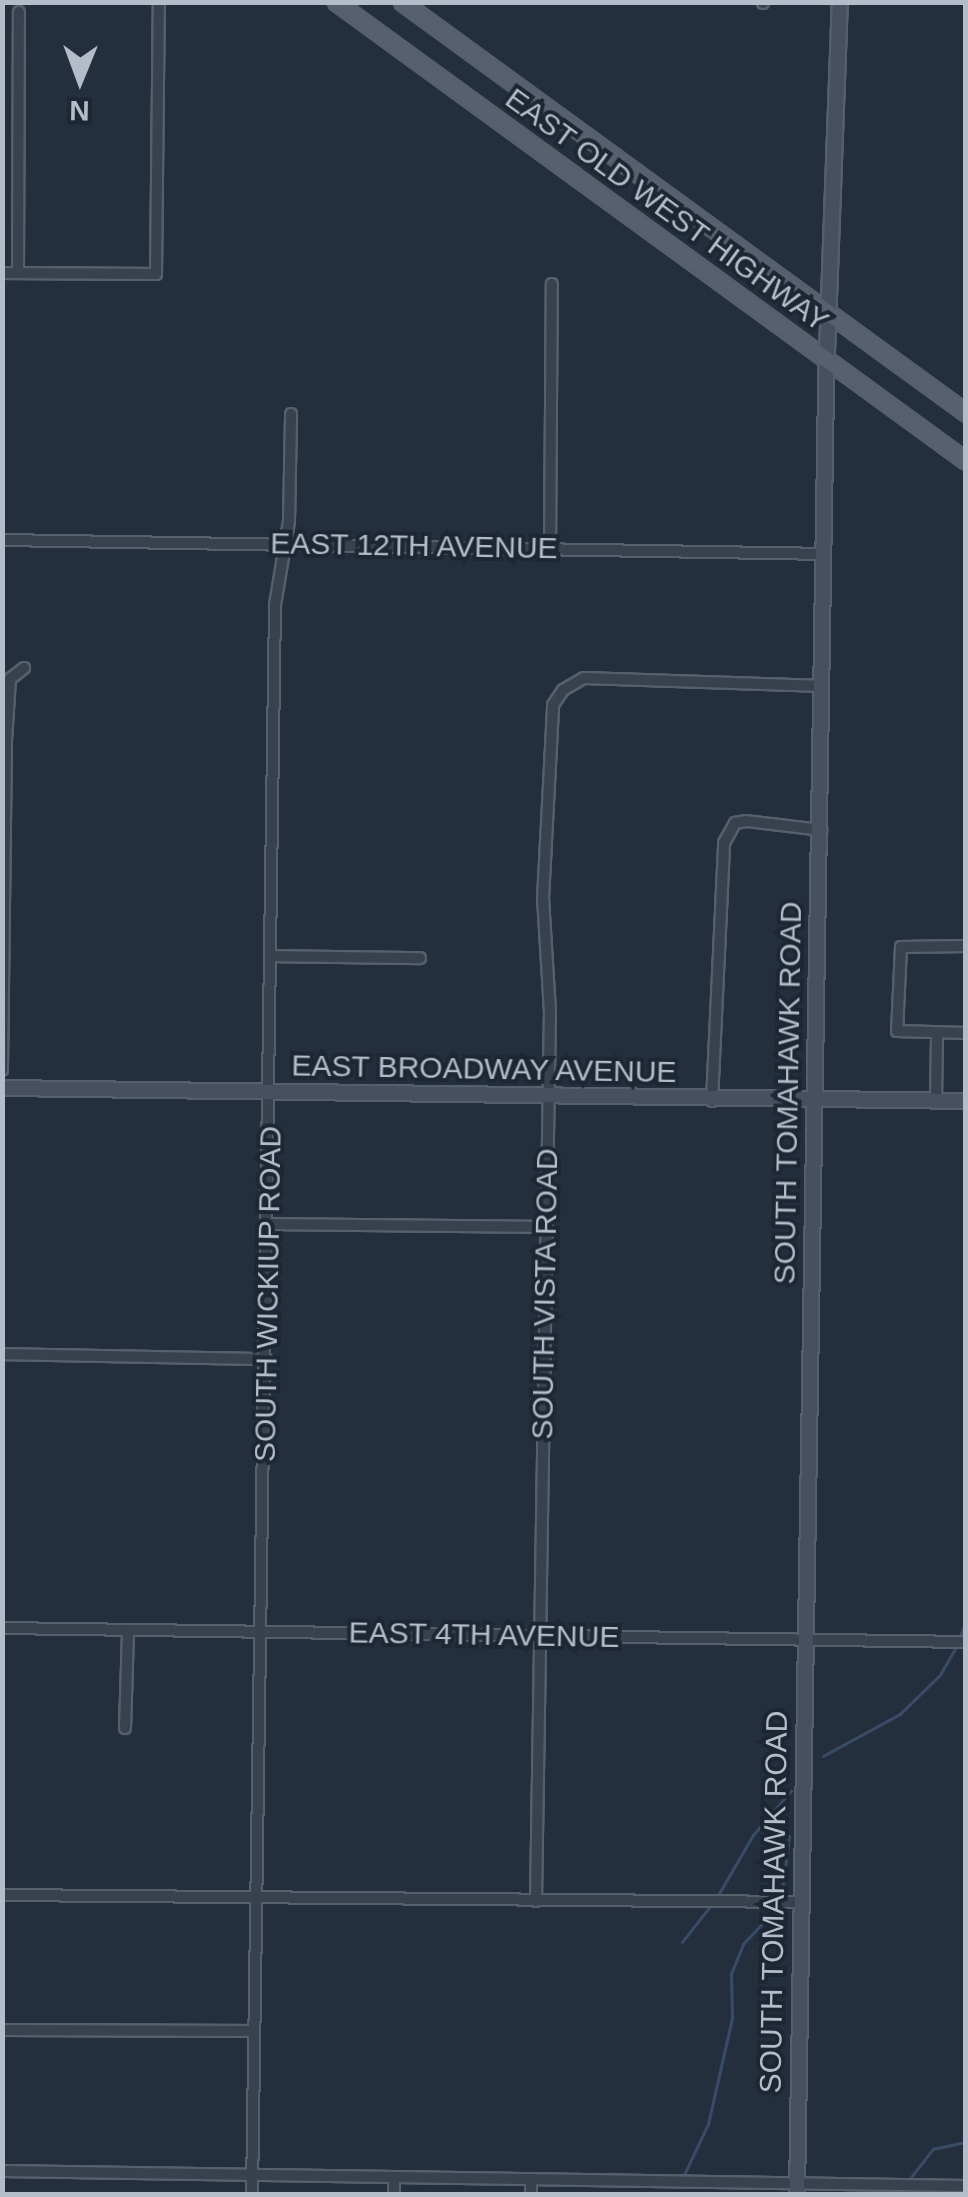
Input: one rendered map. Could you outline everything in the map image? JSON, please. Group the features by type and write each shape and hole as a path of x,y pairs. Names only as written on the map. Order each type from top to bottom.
{"main road":[{"name":"EAST OLD WEST HIGHWAY","path":"336,2 966,461"},
{"name":"EAST OLD WEST HIGHWAY","path":"402,2 966,413"},
{"name":"SOUTH TOMAHAWK ROAD","path":"798,2189 826,360 840,2"},
{"name":"EAST BROADWAY AVENUE","path":"2,1088 712,1101 966,1101"}],"street":[{"path":"2,273 156,274 159,2"},
{"path":"18,12 18,274"},
{"path":"550,548 552,284"},
{"name":"SOUTH WICKIUP ROAD","path":"252,2194 272,1094 274,604 285,544 291,414"},
{"name":"EAST 12TH AVENUE","path":"2,540 824,554"},
{"path":"2,1070 6,741 10,679 24,668"},
{"name":"SOUTH VISTA ROAD","path":"536,1901 549,1098 543,899 553,706 562,690 584,678 823,686"},
{"path":"712,1101 720,859 735,823 821,830"},
{"path":"966,946 901,947 897,1031 966,1033"},
{"path":"272,956 420,958"},
{"path":"936,1101 937,1034"},
{"path":"269,1224 546,1226"},
{"path":"2,1354 266,1359"},
{"name":"EAST 4TH AVENUE","path":"2,1628 966,1642"},
{"path":"125,1728 128,1630"},
{"path":"2,1895 801,1902"},
{"path":"2,2030 254,2031"},
{"path":"2,2171 531,2179 798,2189 966,2186"},
{"path":"394,2177 394,2194"},
{"path":"531,2179 531,2194"}],"waterway":[{"path":"960,1637 966,1621"},
{"path":"823,1756 900,1714 940,1675 957,1645"},
{"path":"717,1897 753,1835 791,1791"},
{"path":"781,1900 789,1836"},
{"path":"682,1942 712,1904"},
{"path":"683,2177 708,2124 732,2018 731,1974 743,1944 778,1907"},
{"path":"908,2181 933,2149 966,2142"}]}
